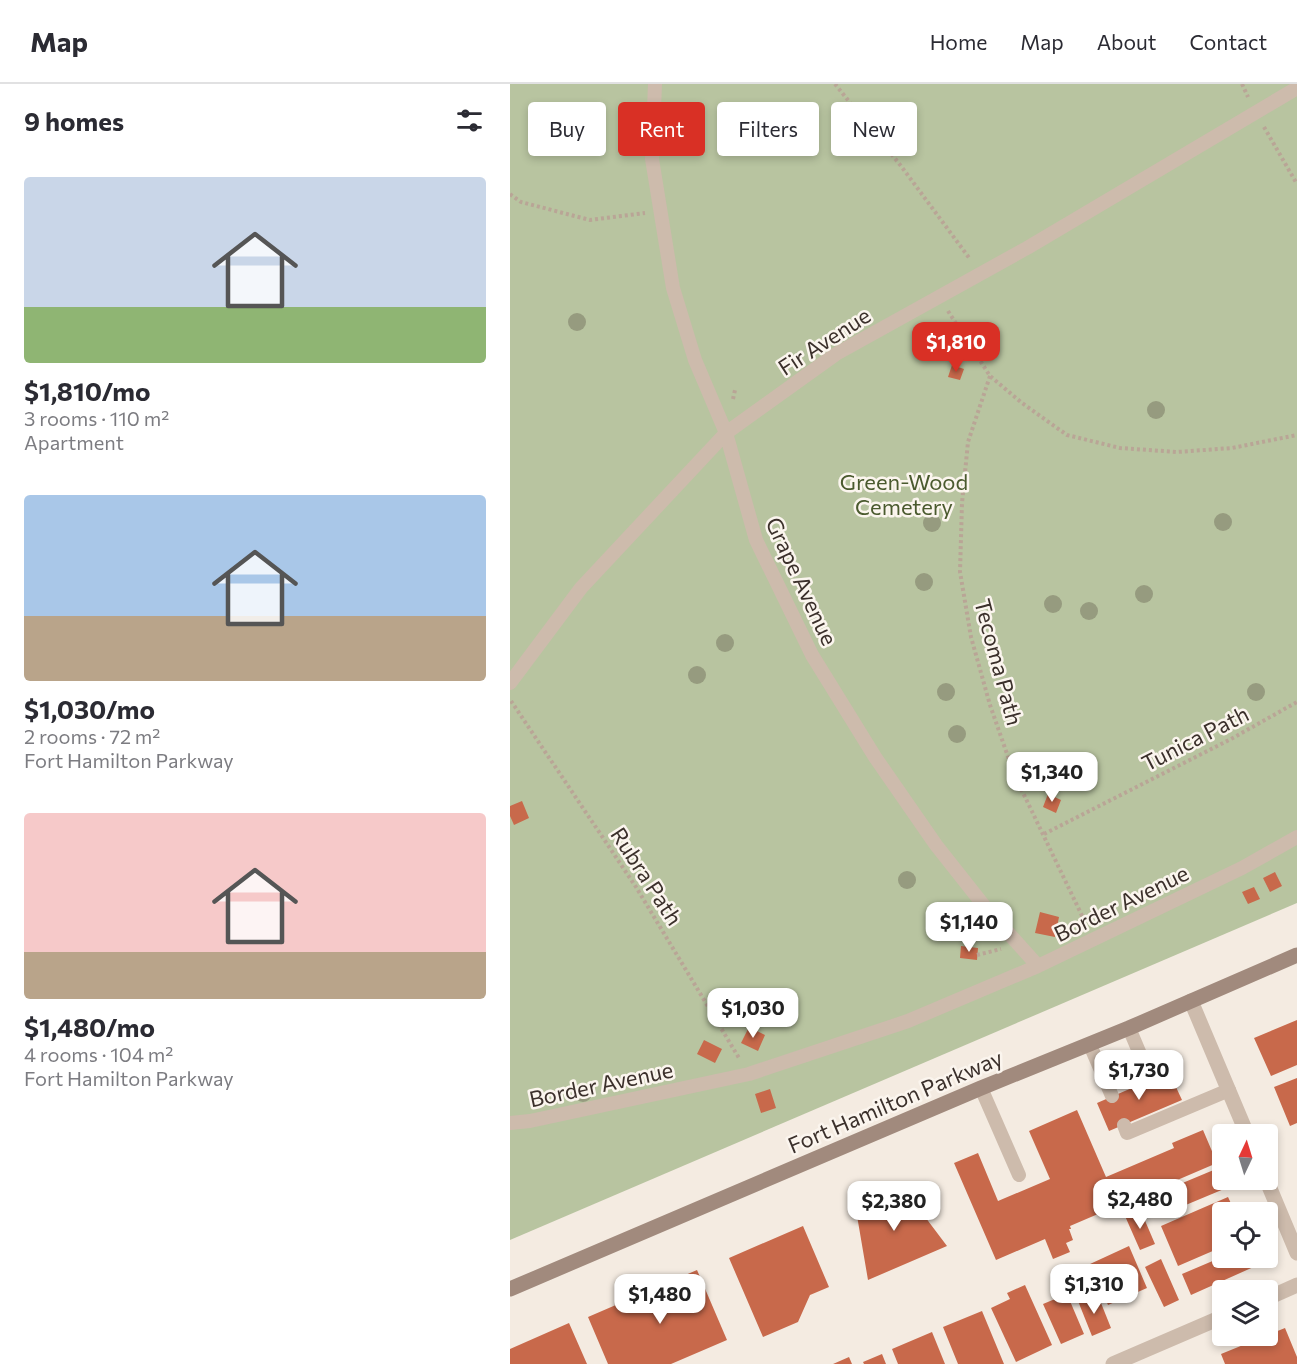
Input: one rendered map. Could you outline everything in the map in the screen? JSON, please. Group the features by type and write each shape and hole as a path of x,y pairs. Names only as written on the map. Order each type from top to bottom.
{"main road":[{"name":"Fort Hamilton Parkway","path":"510,1289 981,1088 1090,1045 1297,955"}],"street":[{"path":"1191,1001 1243,1124"},
{"path":"1271,1190 1297,1253"},
{"path":"1278,1294 1297,1285"},
{"path":"1113,1364 1212,1321"}],"lane":[{"name":"Grape Avenue","path":"655,84 652,159 673,288 695,360 726,433 756,540 812,655 874,757 936,845 985,907 1038,966"},
{"name":"Fir Avenue","path":"510,683 581,588 726,433 836,354 1027,248 1297,88"},
{"name":"Border Avenue","path":"510,1123 530,1121 748,1074 908,1021 1038,966 1242,868 1297,837"},
{"path":"1129,1028 1150,1080"},
{"path":"1090,1045 1112,1096"},
{"path":"981,1088 1019,1175"},
{"path":"1124,1125 1127,1132 1164,1112 1229,1090"}],"path":[{"path":"835,84 901,166 980,273"},
{"path":"1242,84 1297,184"},
{"path":"510,194 521,202 590,220 660,212"},
{"path":"939,296 990,376 1022,403 1067,435 1119,448 1177,452 1232,448 1297,435"},
{"name":"Tecoma Path","path":"990,376 968,442 962,503 960,572 970,637 1014,774 1094,939"},
{"name":"Rubra Path","path":"510,699 636,887 748,1074"},
{"name":"Tunica Path","path":"1044,834 1231,739 1297,702"}],"green space":[{"name":"Green-Wood Cemetery","path":"510,84 1297,84 1297,903 510,1240"}],"building":[{"path":"952,365 964,369 960,380 948,377"},
{"path":"1048,794 1061,800 1056,813 1043,807"},
{"path":"522,801 529,818 514,825 510,816 510,806"},
{"path":"1275,872 1282,886 1270,892 1263,878"},
{"path":"1254,887 1260,899 1248,904 1242,892"},
{"path":"1040,912 1059,917 1055,937 1035,933"},
{"path":"961,946 978,948 977,960 960,958"},
{"path":"1297,1020 1297,1065 1271,1076 1254,1038"},
{"path":"749,1027 765,1035 758,1051 741,1043"},
{"path":"704,1040 722,1049 715,1063 697,1054"},
{"path":"1169,1072 1182,1100 1109,1131 1097,1103"},
{"path":"1297,1078 1297,1123 1290,1126 1274,1087"},
{"path":"770,1089 776,1108 761,1113 755,1094"},
{"path":"1077,1110 1106,1177 1174,1148 1172,1143 1203,1130 1212,1151 1212,1165 1070,1226 1073,1240 1066,1243 1070,1252 1053,1259 1045,1239 996,1260 954,1163 978,1153 998,1201 1050,1179 1029,1131"},
{"path":"1212,1171 1212,1190 1222,1190 1157,1217 1149,1197"},
{"path":"901,1185 947,1246 868,1280 855,1204"},
{"path":"1228,1197 1230,1202 1216,1202"},
{"path":"1212,1204 1212,1251 1178,1266 1161,1226"},
{"path":"1140,1209 1155,1244 1140,1250 1125,1216"},
{"path":"803,1226 829,1287 810,1295 798,1322 763,1337 729,1258"},
{"path":"1129,1246 1147,1288 1108,1305 1090,1264"},
{"path":"1161,1259 1179,1300 1164,1307 1145,1267"},
{"path":"1212,1261 1212,1268 1251,1268 1224,1280 1212,1280 1212,1286 1191,1295 1182,1274"},
{"path":"697,1270 727,1340 671,1364 608,1364 588,1317"},
{"path":"1025,1285 1052,1345 1016,1362 991,1308 1010,1299 1007,1293"},
{"path":"1097,1293 1111,1328 1092,1336 1078,1301"},
{"path":"1067,1294 1084,1334 1061,1344 1043,1304"},
{"path":"982,1311 1004,1364 958,1364 943,1327"},
{"path":"569,1323 587,1364 510,1364 510,1349"},
{"path":"1285,1328 1297,1357 1297,1364 1225,1364 1221,1354 1241,1346 1278,1346 1278,1331"},
{"path":"932,1332 945,1364 898,1364 892,1349"},
{"path":"882,1354 886,1364 864,1364 863,1362"},
{"path":"849,1357 852,1364 833,1364"}]}
